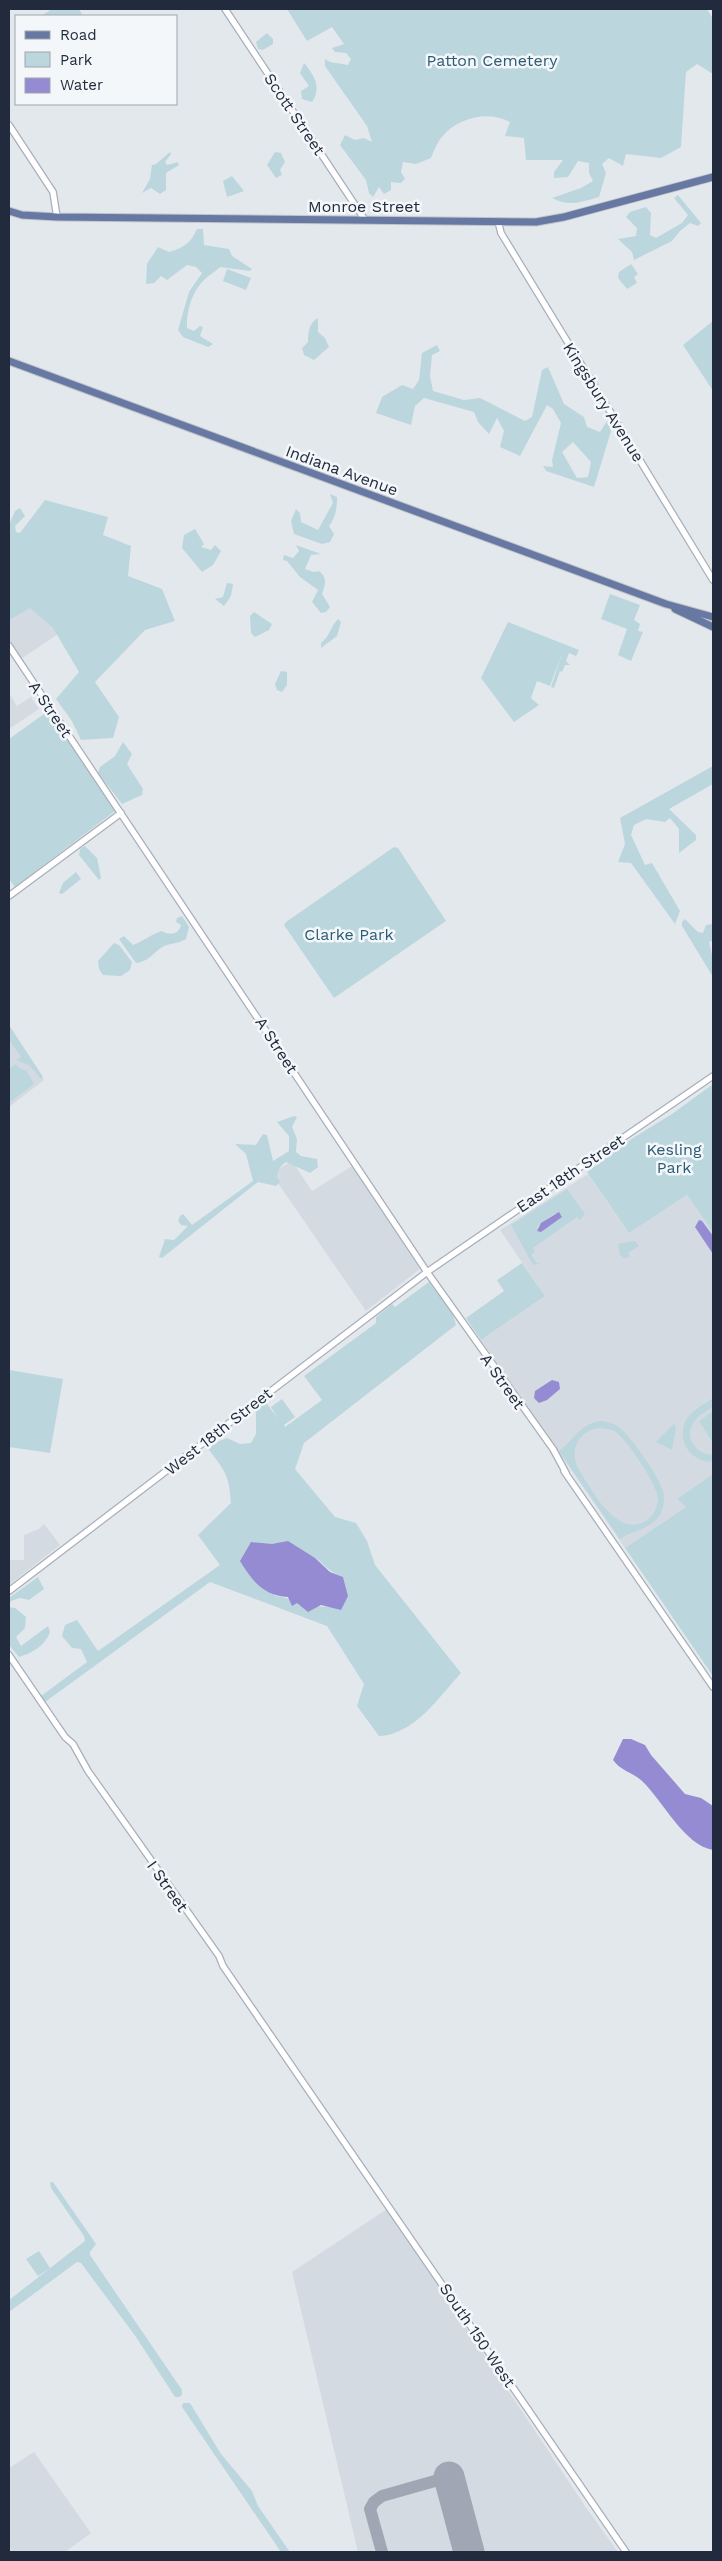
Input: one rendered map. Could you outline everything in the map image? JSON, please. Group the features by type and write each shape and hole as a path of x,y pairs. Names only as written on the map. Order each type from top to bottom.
{"main road":[{"name":"Monroe Street","path":"9,211 25,216 57,217 536,222 564,217 713,177"},
{"name":"Indiana Avenue","path":"9,362 666,604 713,617"},
{"name":"Indiana Avenue","path":"666,604 713,627"}],"street":[{"name":"Scott Street","path":"225,9 365,220"},
{"path":"9,124 53,192 57,217"},
{"name":"Kingsbury Avenue","path":"498,221 501,233 713,580"},
{"name":"A Street","path":"9,646 427,1272 557,1455 566,1473 713,1687"},
{"path":"9,896 121,813"},
{"name":"East 18th Street","path":"427,1272 713,1076"},
{"name":"West 18th Street","path":"9,1591 427,1272"},
{"name":"I Street","path":"9,1656 64,1737 73,1744 88,1771 329,2117"},
{"name":"South 150 West","path":"329,2117 626,2552"}],"shaded area":[{"path":"33,597 58,634 21,659 9,640 9,614"},
{"path":"9,693 17,706 31,697 39,709 9,729"},
{"path":"9,1026 44,1080 9,1107"},
{"path":"292,1161 312,1191 352,1166 420,1269 366,1311 271,1173"},
{"path":"588,1174 629,1233 687,1195 713,1232 713,1474 677,1499 686,1507 625,1548 481,1340 545,1296 500,1230"},
{"path":"44,1524 60,1545 9,1585 9,1560 24,1560 24,1535 39,1529"},
{"path":"387,2209 585,2506 618,2552 358,2552 292,2272"},
{"path":"34,2452 91,2533 65,2552 9,2552 9,2468"}],"green space":[{"path":"52,9 79,9 82,14 80,15 43,15"},
{"name":"Patton Cemetery","path":"287,9 707,9 713,19 713,74 697,64 686,72 681,147 661,158 626,154 623,166 609,158 602,164 606,173 599,197 569,203 552,198 581,188 593,181 589,173 589,163 578,161 568,177 554,178 554,172 563,160 526,160 524,138 505,136 510,122 501,118 483,116 464,121 448,130 439,141 431,158 416,164 403,162 401,172 405,179 401,183 391,182 391,190 384,194 379,187 373,197 369,193 366,180 340,145 345,135 355,140 364,138 372,142 367,126 325,66 325,59 330,62 348,65 351,59 346,53 335,52 332,48 344,44 332,27 307,41"},
{"path":"267,33 273,39 273,44 263,50 258,49 256,42"},
{"path":"304,63 316,81 315,97 312,102 302,99 301,91 309,86 300,73"},
{"path":"170,152 171,154 165,162 167,165 178,162 179,165 166,173 166,190 160,194 151,188 142,193 150,179 152,165 156,164"},
{"path":"275,152 281,153 285,162 280,170 282,175 276,178 267,165"},
{"path":"232,176 244,191 227,197 223,181"},
{"path":"678,195 701,223 698,226 690,223 672,241 634,260 632,252 618,239 636,236 637,228 626,217 630,212 646,207 651,213 650,235 656,238 682,223 688,215 674,198"},
{"path":"197,229 203,229 204,245 229,249 232,256 252,269 250,271 220,267 204,280 196,290 189,309 187,328 194,331 200,326 203,327 200,336 213,344 208,347 183,337 178,330 189,292 202,273 196,267 187,265 167,280 161,276 154,283 146,284 147,264 158,247 169,252 178,249 189,241"},
{"path":"631,264 638,274 634,277 637,283 627,289 618,278 619,272"},
{"path":"227,269 251,278 246,290 223,281"},
{"path":"318,318 318,332 325,338 329,347 314,360 304,355 302,348 308,342 311,325"},
{"path":"713,321 713,391 683,345"},
{"path":"437,345 440,351 432,355 430,376 433,391 464,400 480,398 525,421 532,417 542,370 548,367 564,404 584,417 587,427 600,432 607,421 611,431 594,487 546,471 543,466 553,467 552,460 561,423 553,409 547,405 520,456 500,447 504,431 497,418 489,434 478,422 474,412 424,398 415,406 411,425 376,413 382,397 402,385 413,389 419,380 422,353","holes":["573,442 591,462 588,477 577,478 562,452"]},
{"path":"330,494 337,497 337,505 336,512 329,526 334,534 330,542 322,544 294,534 291,521 296,509 300,513 301,522 318,530 333,503"},
{"path":"45,500 108,517 103,535 131,546 128,576 162,589 175,621 145,630 95,682 119,717 113,738 81,740 72,721 56,699 79,672 53,628 30,608 9,620 9,525 15,511 20,508 25,516 15,526 16,532 20,533"},
{"path":"195,529 204,544 201,547 211,550 215,545 221,551 213,565 202,572 182,548 184,535"},
{"path":"296,545 321,554 311,555 305,569 314,572 319,571 324,576 325,585 322,594 330,607 326,612 321,613 312,602 318,590 300,577 287,561 283,560 284,555 293,558 299,551"},
{"path":"227,583 233,584 231,596 224,606 215,599 223,597"},
{"path":"610,594 640,605 634,620 640,624 638,631 643,632 631,661 618,655 627,629 601,619"},
{"path":"254,612 272,624 269,630 255,637 251,633 250,616"},
{"path":"338,619 341,622 337,636 321,648 321,643"},
{"path":"508,622 579,650 576,656 569,653 566,661 570,665 565,665 562,672 560,671 554,688 551,687 563,651 550,686 537,681 531,698 539,705 514,722 481,678"},
{"path":"281,671 287,672 287,685 282,692 277,690 275,684"},
{"path":"44,714 50,714 54,718 115,811 15,887 9,879 9,739"},
{"path":"123,742 132,754 127,764 143,789 142,795 122,804 98,773 100,767 115,756"},
{"path":"713,766 713,784 669,809 696,835 696,840 679,853 679,829 670,818 665,822 646,819 634,825 631,835 645,865 652,863 680,911 675,924 631,863 618,862 625,844 620,818"},
{"path":"85,846 97,858 101,878 99,880 79,855 80,849"},
{"name":"Clarke Park","path":"394,847 398,848 446,921 334,998 284,925"},
{"path":"76,872 81,879 62,894 59,893 63,883"},
{"path":"182,916 189,927 186,939 163,947 141,962 136,963 119,939 124,936 133,945 162,931 174,933 181,925 176,922 177,918"},
{"path":"685,919 698,932 703,933 706,925 713,924 713,940 709,942 713,959 713,977 682,926 682,922"},
{"path":"114,943 119,945 132,962 130,970 121,976 103,975 99,969 98,961"},
{"path":"9,1025 43,1077 41,1079 30,1066 17,1060 21,1057 9,1039"},
{"path":"16,1064 19,1068 27,1071 34,1084 9,1103 9,1069"},
{"name":"Kesling Park","path":"713,1084 713,1232 687,1195 629,1233 587,1172 633,1138 672,1114"},
{"path":"294,1116 297,1117 292,1127 297,1139 296,1152 301,1156 317,1159 318,1167 310,1173 286,1162 279,1170 277,1177 280,1182 276,1186 258,1182 162,1258 159,1257 165,1239 174,1240 188,1226 181,1225 178,1221 180,1216 183,1214 192,1225 253,1181 246,1154 235,1144 256,1145 263,1134 267,1135 273,1161 289,1151 289,1136 277,1122"},
{"path":"567,1189 585,1214 580,1220 577,1217 533,1248 535,1252 531,1255 537,1263 541,1263 533,1265 511,1225","holes":["553,1214 562,1215 562,1217 539,1232 537,1227"]},
{"path":"635,1241 639,1246 628,1253 630,1257 624,1258 620,1255 618,1244"},
{"path":"522,1263 545,1296 481,1340 466,1318 504,1291 497,1280"},
{"path":"429,1282 452,1312 456,1325 304,1443 295,1469 335,1517 356,1523 367,1541 375,1565 461,1673 444,1693 415,1722 392,1734 379,1736 357,1706 364,1684 327,1626 210,1582 45,1702 41,1696 87,1662 81,1649 72,1648 62,1636 65,1625 77,1620 98,1651 220,1565 198,1535 231,1503 230,1493 224,1472 206,1446 227,1438 240,1444 251,1443 256,1434 256,1409 265,1401 278,1419 271,1407 282,1399 295,1417 284,1425 285,1427 322,1400 304,1376 376,1323 376,1317 392,1304 395,1307","holes":["251,1542 290,1549 317,1559 333,1572 343,1577 348,1596 335,1604 324,1607 275,1596"]},
{"path":"9,1370 63,1379 50,1453 9,1447"},
{"path":"713,1398 713,1407 696,1420 690,1433 693,1444 697,1449 713,1455 711,1462 703,1461 690,1453 683,1440 683,1432 684,1425 690,1414"},
{"path":"713,1411 713,1443 699,1421"},
{"path":"594,1422 611,1423 618,1426 625,1433 651,1467 664,1494 663,1508 657,1519 648,1526 620,1539 559,1451 578,1432","holes":["597,1428 614,1431 621,1437 642,1464 653,1485 658,1500 652,1516 644,1522 633,1525 613,1516 588,1485 577,1466 575,1453 578,1442 585,1433"]},
{"path":"674,1424 676,1428 672,1450 656,1442"},
{"path":"713,1474 713,1676 625,1548 686,1507 677,1499"},
{"path":"38,1577 44,1589 29,1600 20,1598 11,1601 9,1605 9,1598"},
{"path":"9,1607 15,1608 26,1617 25,1628 16,1637 21,1646 48,1626 50,1632 38,1648 19,1657 9,1645"},
{"path":"50,2182 53,2182 96,2244 90,2255 182,2390 182,2395 179,2397 175,2397 136,2337 81,2263 77,2262 9,2312 9,2300 85,2241 84,2236 51,2188"},
{"path":"39,2251 50,2268 38,2276 26,2259"},
{"path":"183,2403 190,2403 221,2454 252,2491 258,2506 290,2552 281,2552 182,2407"}],"water":[{"path":"559,1212 562,1217 541,1232 537,1231 541,1223"},
{"path":"699,1220 702,1221 713,1236 713,1254 695,1227"},
{"path":"552,1380 559,1382 560,1389 547,1400 539,1403 534,1398 535,1391"},
{"path":"288,1541 315,1558 330,1572 343,1577 348,1596 341,1610 321,1605 308,1612 297,1603 292,1606 288,1597 272,1594 259,1586 240,1561 251,1542 272,1544"},
{"path":"623,1739 631,1739 645,1745 651,1755 685,1794 701,1798 713,1806 713,1850 702,1846 683,1831 651,1790 613,1760"}],"taxiway":[{"path":"382,2552 370,2509 374,2502 382,2496 449,2477"}],"runway":[{"path":"449,2477 469,2552"}]}
